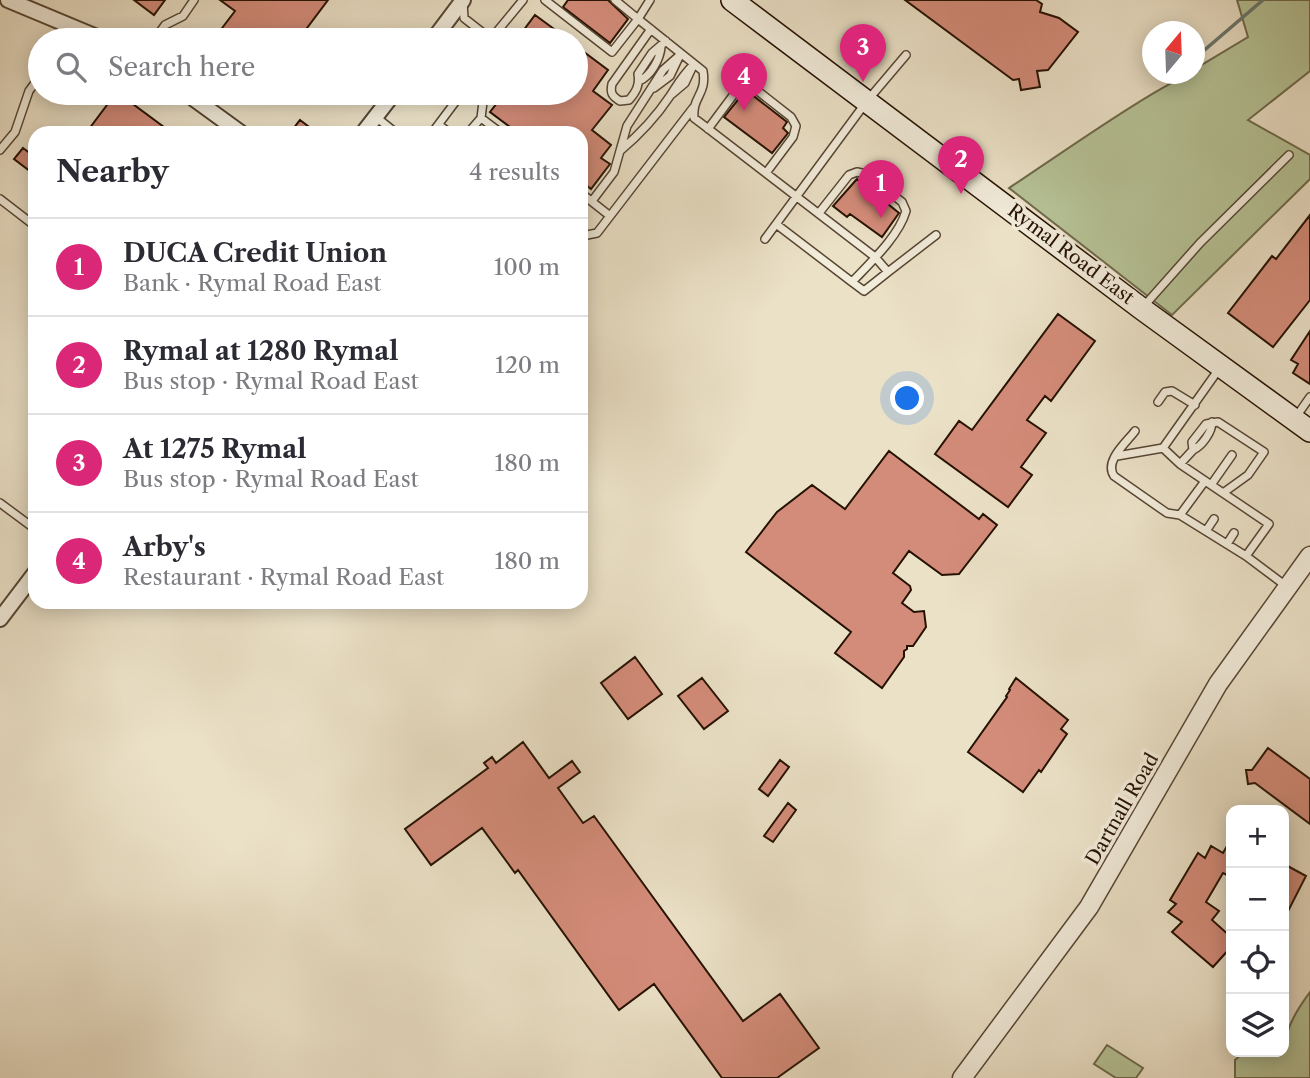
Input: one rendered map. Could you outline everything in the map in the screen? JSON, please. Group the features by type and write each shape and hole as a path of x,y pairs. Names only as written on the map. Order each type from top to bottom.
{"main road":[{"name":"Rymal Road East","path":"732,0 1142,309 1302,425"}],"street":[{"path":"8,0 73,27"},
{"path":"442,28 463,0"},
{"path":"202,105 231,126"},
{"path":"368,126 385,105"},
{"name":"Dartnall Road","path":"962,1078 1089,907 1218,684 1310,556"},
{"path":"0,619 28,582"}],"lane":[{"path":"163,28 183,16 194,0"},
{"path":"463,0 464,18 477,28"},
{"path":"501,28 523,0"},
{"path":"545,0 585,28"},
{"path":"612,52 650,0"},
{"path":"588,235 597,233 693,107 705,85 703,71 663,44 651,29 616,3"},
{"path":"651,29 612,84 613,96 620,101 629,100 636,92 638,74 652,53 663,44"},
{"path":"588,30 627,63"},
{"path":"592,201 614,172 628,126 663,70 681,54"},
{"path":"765,239 867,101 906,55"},
{"path":"620,152 641,133 678,80 694,64"},
{"path":"708,129 737,90 745,86 754,88 791,117 796,127 793,137 766,173"},
{"path":"0,150 15,132 28,94"},
{"path":"439,125 453,105"},
{"path":"474,126 481,118 483,105"},
{"path":"693,107 694,118 875,257 888,272"},
{"path":"376,117 387,126"},
{"path":"481,118 492,126"},
{"path":"1142,309 1200,243 1289,155"},
{"path":"819,213 849,175 857,172 866,174 902,202 906,211 903,220 852,282"},
{"path":"588,198 610,216"},
{"path":"0,199 28,221"},
{"path":"776,224 864,291 936,235"},
{"path":"1116,456 1163,448 1222,366"},
{"path":"1158,402 1165,392 1172,391 1195,405"},
{"path":"1302,425 1310,397"},
{"path":"1181,464 1193,450 1192,442 1206,424 1212,422 1227,426 1264,452 1248,475 1225,497"},
{"path":"1135,431 1111,462 1114,475 1167,513 1180,515 1246,556 1288,588"},
{"path":"1163,448 1247,513 1269,524 1246,556"},
{"path":"1180,515 1232,455"},
{"path":"0,503 28,524"},
{"path":"1206,531 1214,519"},
{"path":"1227,544 1234,533"}],"green space":[{"path":"1237,0 1310,0 1310,71 1248,120 1310,155 1310,179 1172,315 1009,188 1160,89 1170,84 1205,84 1205,63 1248,37"},
{"path":"1310,992 1310,1078 1235,1078 1235,1060 1238,1057 1289,1057 1289,1028"},
{"path":"1107,1045 1143,1068 1136,1078 1116,1078 1094,1064"}],"building":[{"path":"134,0 165,0 154,15"},
{"path":"220,0 328,0 307,28 222,28 235,11"},
{"path":"568,0 608,0 628,19 610,43 563,7"},
{"path":"905,0 1036,0 1042,4 1040,12 1059,18 1078,32 1048,70 1037,71 1040,87 1021,90 1019,79 1013,80"},
{"path":"535,15 553,28 525,28"},
{"path":"588,55 608,70 593,91 612,105 592,130 611,145 601,158 610,164 591,189 588,187 588,126 509,126 490,112 496,105 588,105"},
{"path":"751,94 787,122 783,128 788,133 772,153 724,117 741,96 747,100"},
{"path":"107,105 134,105 163,126 91,126"},
{"path":"300,120 308,126 295,126"},
{"path":"23,148 28,152 28,170 14,159"},
{"path":"857,179 899,213 882,237 850,214 847,217 833,206"},
{"path":"1310,215 1310,300 1273,347 1228,313 1272,256 1276,259"},
{"path":"1058,314 1095,341 1051,401 1045,396 1027,420 1046,433 1021,467 1032,475 1008,507 935,454 959,421 972,430"},
{"path":"1310,331 1310,384 1293,373 1298,364 1291,360"},
{"path":"889,451 979,519 983,514 997,525 959,574 942,575 909,551 893,573 910,586 911,590 902,603 914,612 924,611 926,627 913,646 907,646 904,657 882,688 835,653 851,632 746,552 777,512 812,485 845,509"},
{"path":"635,657 662,694 628,719 601,683"},
{"path":"702,678 728,711 704,729 678,696"},
{"path":"1016,678 1068,720 1061,729 1067,734 1041,772 1039,770 1023,792 968,752 1007,697"},
{"path":"523,742 549,778 572,761 580,772 558,788 583,823 594,816 743,1021 780,994 819,1048 777,1078 722,1078 654,984 619,1010 518,870 515,873 482,828 431,865 405,829 488,768 484,763 492,757 496,763"},
{"path":"1268,748 1310,779 1310,824 1289,808 1289,805 1285,805 1255,783 1248,784 1246,770 1252,770"},
{"path":"780,760 789,767 768,796 759,789"},
{"path":"788,803 796,810 773,842 764,836"},
{"path":"1211,846 1223,853 1226,848 1226,874 1223,873 1206,902 1219,911 1212,920 1226,933 1226,953 1213,967 1172,932 1182,922 1168,912 1176,904 1170,900 1198,853 1205,858"},
{"path":"1289,867 1306,876 1289,909"}],"waterway":[{"path":"1205,50 1263,0"}],"place":[{"name":"At 1275 Rymal","path":"863,82"},
{"name":"Arby's","path":"744,111"},
{"name":"Rymal at 1280 Rymal","path":"961,194"},
{"name":"DUCA Credit Union","path":"881,218"}]}
